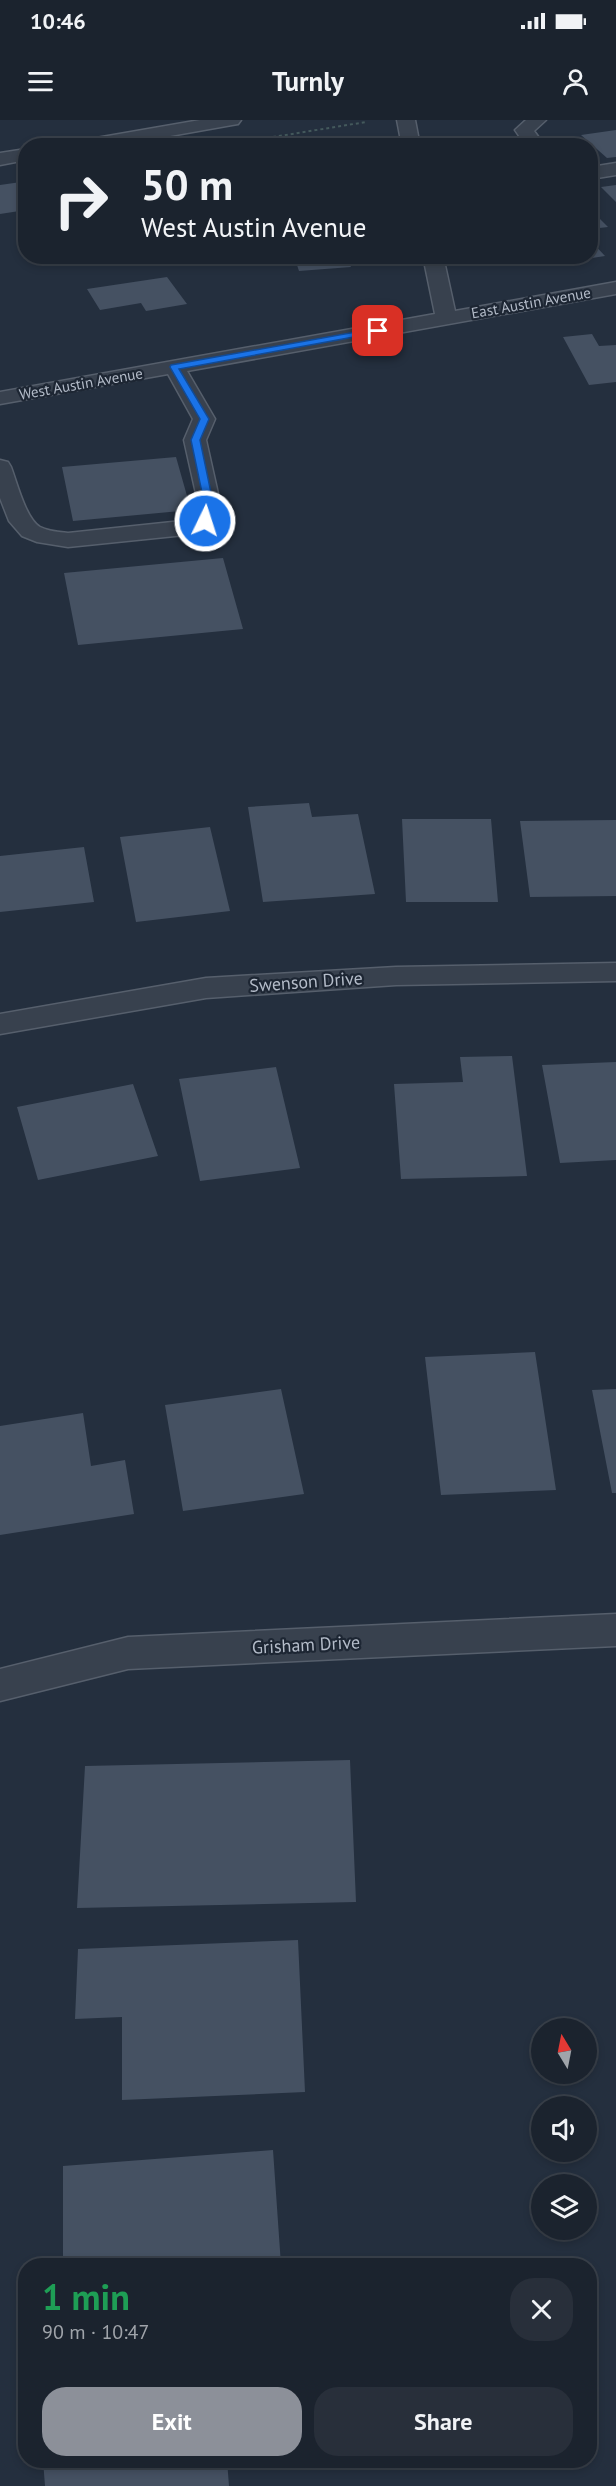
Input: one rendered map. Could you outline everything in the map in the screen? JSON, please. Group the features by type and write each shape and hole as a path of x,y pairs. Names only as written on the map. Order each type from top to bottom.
{"street":[{"path":"126,138 232,120"},
{"path":"406,120 409,138"},
{"path":"530,138 524,130 537,120"},
{"path":"0,159 18,156"},
{"path":"598,172 616,169"},
{"path":"435,264 446,318"},
{"name":"East Austin Avenue","path":"446,318 616,288"},
{"name":"West Austin Avenue","path":"0,398 446,318"},
{"path":"0,467 20,521 30,531 45,537 68,540 185,528 205,521 210,507 195,440 204,419 174,367"},
{"name":"Swenson Drive","path":"0,1024 207,988 396,976 616,972"},
{"name":"Grisham Drive","path":"0,1684 128,1653 616,1630"}],"path":[{"path":"266,138 371,120"}],"building":[{"path":"616,130 616,157 607,158 598,150 598,138 584,138 581,135"},
{"path":"18,182 18,211 0,214 0,185"},
{"path":"616,185 616,202 601,187"},
{"path":"598,217 608,227 598,228"},
{"path":"598,248 605,256 598,257"},
{"path":"297,264 350,264 351,267 299,271"},
{"path":"167,277 187,304 146,311 141,303 100,310 87,289"},
{"path":"592,334 599,346 616,345 616,382 589,385 563,337"},
{"path":"176,457 191,510 73,521 62,467"},
{"path":"223,558 243,629 78,645 64,573"},
{"path":"309,803 312,817 358,814 375,894 263,902 248,807"},
{"path":"402,819 491,819 498,902 406,902"},
{"path":"616,820 616,896 530,897 520,821"},
{"path":"210,827 230,911 136,922 120,837"},
{"path":"84,847 94,902 0,912 0,856"},
{"path":"512,1056 527,1176 401,1179 394,1084 463,1082 460,1057"},
{"path":"616,1062 616,1160 560,1163 542,1065"},
{"path":"276,1067 300,1168 200,1181 179,1079"},
{"path":"133,1084 158,1156 38,1180 17,1107"},
{"path":"535,1352 556,1490 441,1495 425,1357"},
{"path":"281,1389 304,1494 183,1511 165,1405"},
{"path":"616,1389 616,1493 612,1493 592,1390"},
{"path":"83,1413 91,1466 125,1460 134,1514 0,1535 0,1426"},
{"path":"350,1760 356,1902 77,1908 85,1766"},
{"path":"298,1940 305,2092 122,2100 122,2017 75,2019 78,1949"},
{"path":"273,2150 281,2258 63,2258 63,2166"},
{"path":"44,2468 228,2468 229,2486 45,2486"}],"route":[{"path":"205,521 210,507 195,440 204,419 174,367 378,331"}]}
